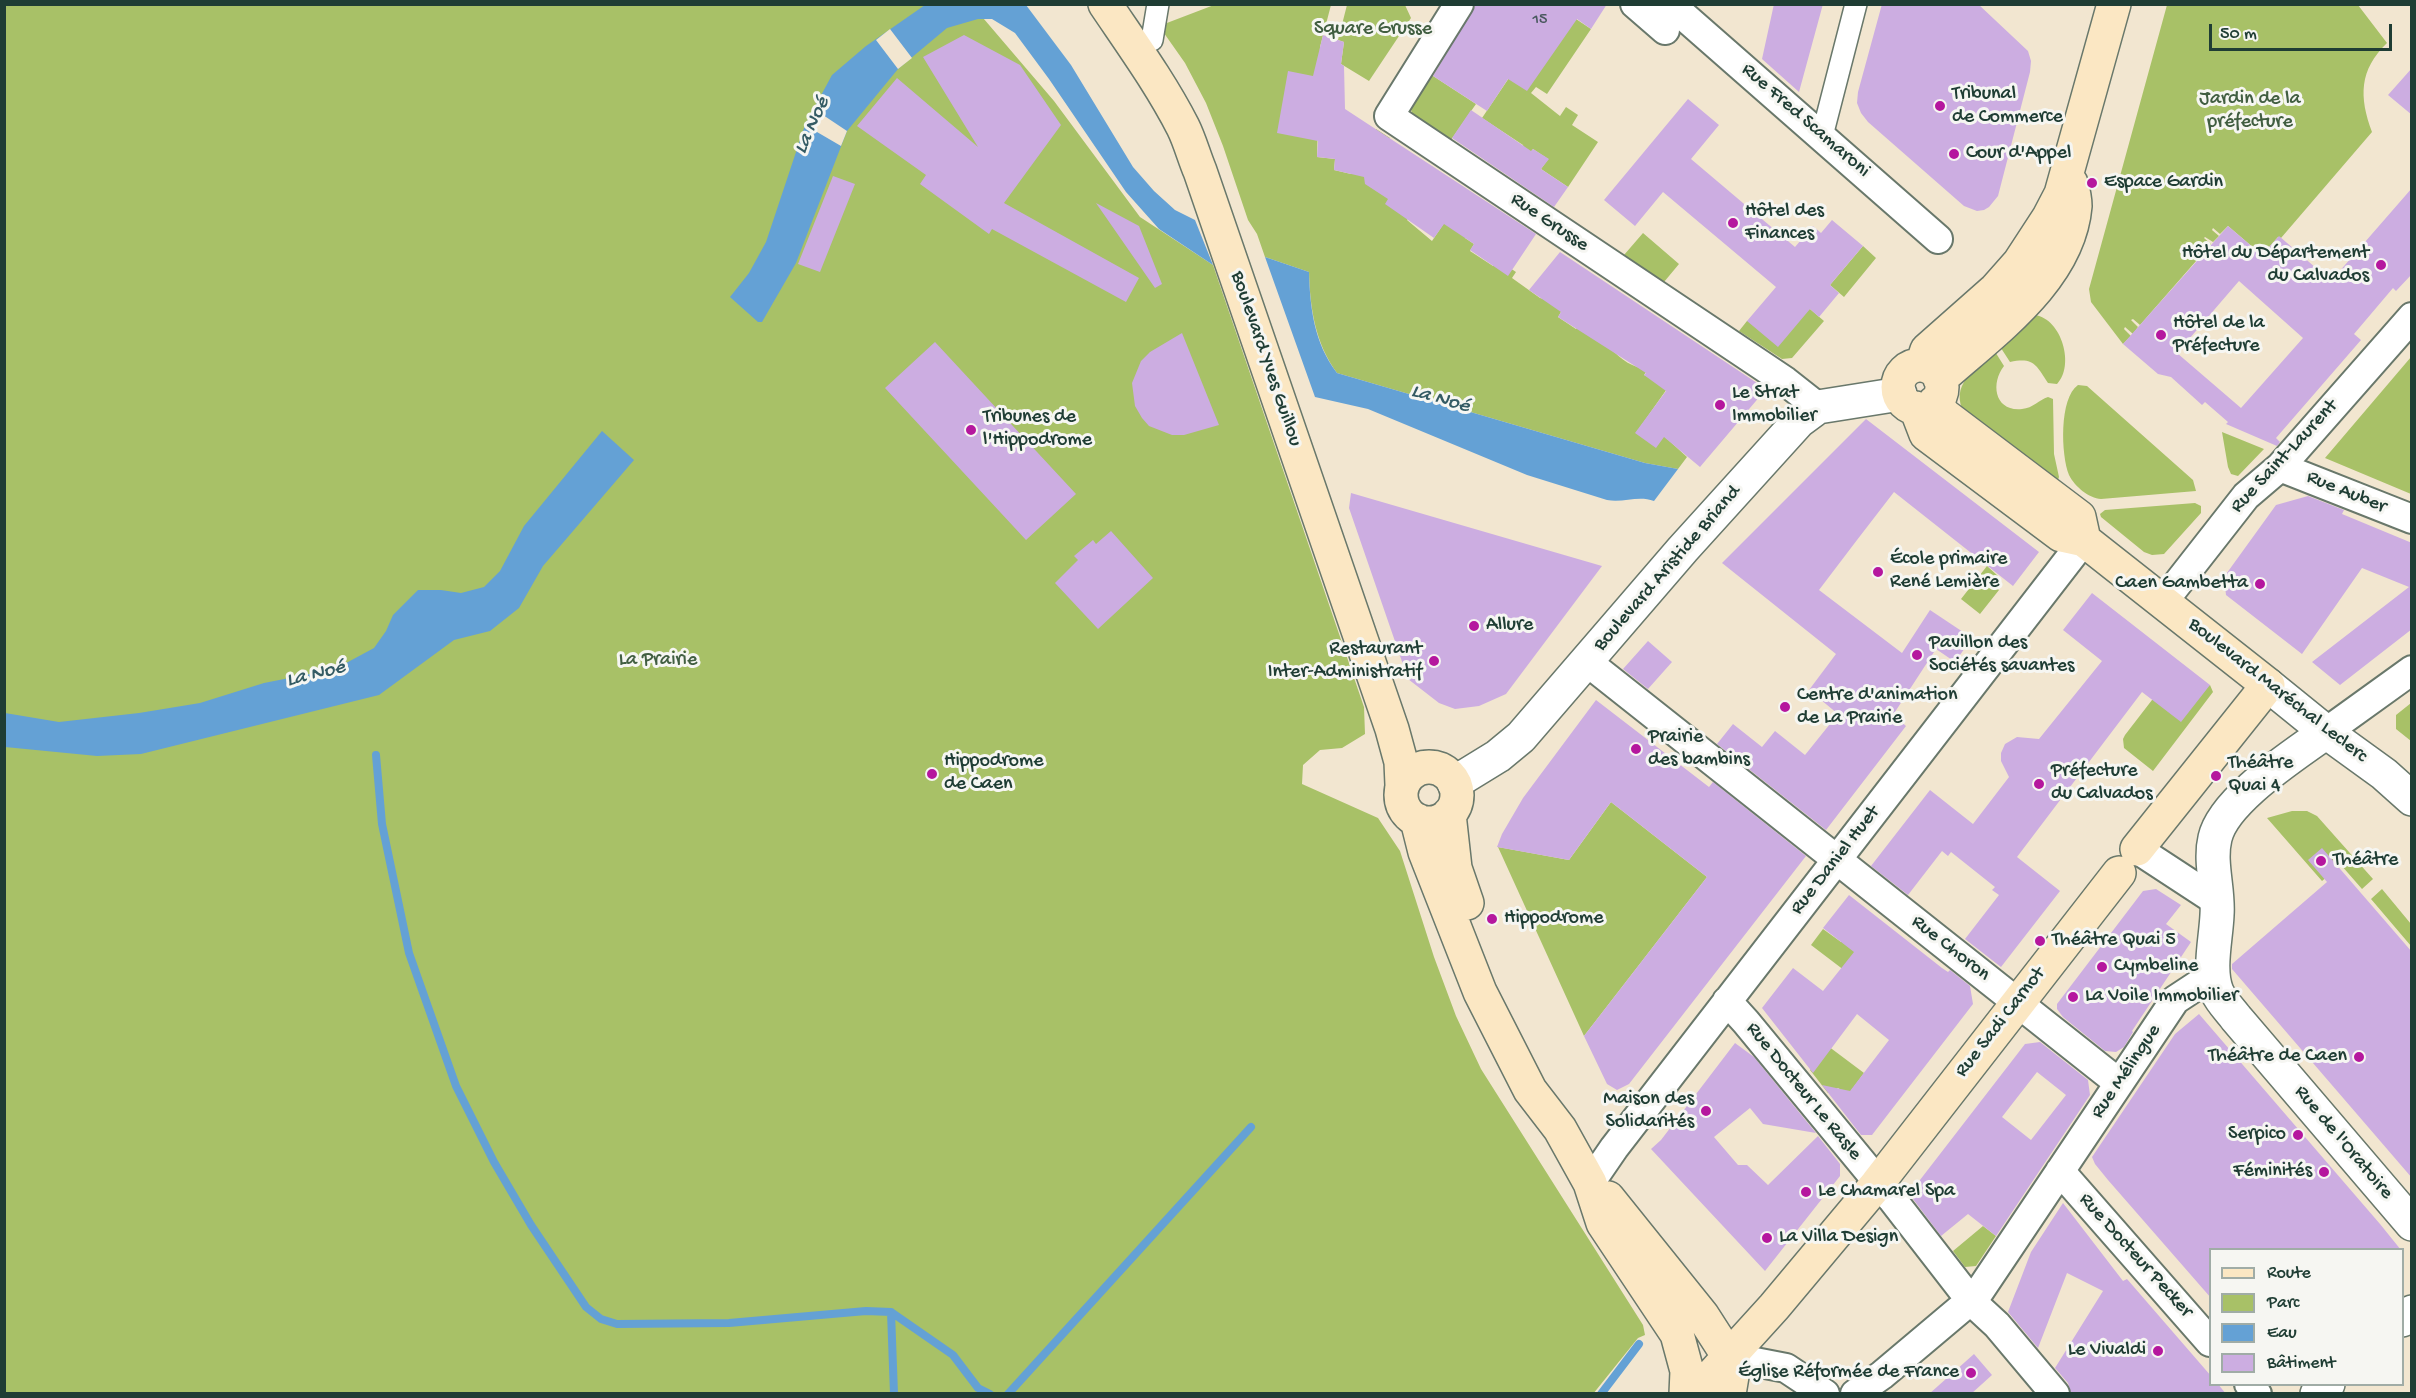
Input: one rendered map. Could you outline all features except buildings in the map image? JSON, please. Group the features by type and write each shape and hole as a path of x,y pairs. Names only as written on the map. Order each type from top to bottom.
{"main road":[{"name":"Boulevard Yves Guillou","path":"1105,4 1142,58 1184,129 1307,455 1374,651 1401,762 1402,785"},
{"path":"1923,390 1927,350 1996,289 2019,263 2061,195 2114,4"},
{"name":"Boulevard Maréchal Leclerc","path":"1923,390 1926,434 2061,535 2084,540 2268,685"},
{"name":"Rue Sadi Carnot","path":"1695,1394 1877,1184 2018,1001 2268,685"},
{"path":"1392,729 1446,788 1455,868 1460,883 1485,951 1541,1067 1560,1129"},
{"name":"Boulevard Aristide Briand","path":"1402,785 1413,772 1428,766 1446,788 1437,822 1417,820"},
{"path":"1402,785 1403,805 1417,820 1425,852 1480,992 1530,1090 1560,1129 1590,1183 1603,1223 1677,1334 1687,1371 1686,1394"},
{"path":"1590,1183 1612,1201 1702,1315 1729,1357 1733,1370 1729,1394"}],"street":[{"path":"1152,40 1158,4"},
{"name":"Rue Grusse","path":"1459,4 1389,116 1785,381 1818,407"},
{"name":"Rue Fred Scamaroni","path":"1635,4 1668,17 1822,136 1938,239"},
{"path":"1822,136 1856,4"},
{"name":"Rue Saint-Laurent","path":"2163,602 2246,496 2280,467 2412,317"},
{"name":"Boulevard Aristide Briand","path":"1446,788 1498,756 1521,737 1799,421 1818,407 1923,390"},
{"name":"Rue Auber","path":"2280,467 2412,519"},
{"name":"Rue Daniel Huet","path":"1590,1183 1614,1148 2084,540"},
{"name":"Rue Choron","path":"1586,661 2018,1001 2042,1021 2045,1027 2119,1083"},
{"path":"2213,975 2218,902 2213,856 2215,839 2223,819 2267,776 2412,670"},
{"name":"Boulevard Maréchal Leclerc","path":"2268,685 2326,732 2385,774 2412,799"},
{"path":"2128,861 2218,902"},
{"name":"Rue Mélingue","path":"1855,1394 1885,1373 1980,1292 2175,1000 2213,975"},
{"name":"Rue de l'Oratoire","path":"2213,975 2218,993 2236,1018 2412,1224"},
{"name":"Rue Docteur Le Rasle","path":"1727,1001 1971,1301 1997,1325 2055,1394"},
{"name":"Rue Docteur Pecker","path":"2060,1171 2209,1340"},
{"path":"1729,1357 1786,1368 1825,1394"}],"green space":[{"name":"La Prairie","path":"5,5 972,5 1054,101 1140,217 1213,265 1364,707 1365,734 1342,748 1320,750 1303,765 1302,784 1378,818 1400,851 1434,957 1456,1016 1481,1069 1643,1325 1645,1335 1638,1338 1593,1394 5,1394"},
{"path":"1214,5 1331,5 1320,47 1317,157 1335,159 1334,170 1351,174 1358,156 1376,129 1390,138 1365,179 1415,208 1407,220 1432,241 1466,190 1465,238 1474,244 1470,251 1493,266 1498,260 1516,272 1512,278 1540,298 1565,305 1558,317 1576,329 1587,314 1619,357 1637,367 1648,369 1644,375 1669,386 1636,433 1664,436 1687,457 1678,469 1645,463 1337,373 1323,350 1315,325 1309,272 1265,257 1257,234 1248,220 1206,103 1185,63 1159,26"},
{"name":"Square Grusse","path":"1347,5 1405,5 1411,18 1369,81 1341,64 1344,42 1338,40"},
{"name":"Jardin de la préfecture","path":"2167,5 2358,5 2387,43 2371,63 2364,84 2365,107 2372,132 2281,238 2278,237 2262,255 2228,226 2220,234 2213,228 2212,230 2219,236 2213,242 2204,238 2211,244 2140,325 2133,319 2131,320 2138,327 2133,334 2125,327 2124,329 2131,336 2123,344 2091,302 2089,289"},
{"path":"1576,19 1591,29 1547,94 1536,87 1531,93 1560,116 1566,107 1578,115 1572,125 1598,142 1568,187 1541,169 1548,159 1533,149 1526,159 1523,145 1482,118 1513,72"},
{"path":"1430,74 1476,104 1451,140 1412,114 1410,104"},
{"path":"1643,233 1679,264 1664,282 1624,255"},
{"path":"1863,246 1876,258 1844,297 1830,285"},
{"path":"1810,309 1824,321 1792,358 1782,359 1739,331 1747,321"},
{"path":"2035,315 2044,318 2052,325 2063,344 2065,366 2057,384 2048,383 2037,367 2029,362 2010,362 1999,345"},
{"path":"1994,350 2004,366 1996,388 2001,401 2006,406 2022,409 2048,397 2053,399 2054,454 2059,477 2057,483 1965,414 1960,395 1962,386 1972,371"},
{"path":"2411,357 2411,494 2325,458"},
{"path":"2078,385 2087,386 2193,480 2196,491 2101,499 2092,497 2079,488 2069,475 2063,441 2067,402"},
{"path":"2222,432 2264,449 2238,476 2231,474 2228,467"},
{"path":"2195,503 2201,506 2201,513 2164,554 2152,555 2144,552 2100,514 2105,510"},
{"path":"1987,566 1998,576 1992,583 1999,590 1980,614 1961,599"},
{"path":"2210,685 2213,692 2153,771 2124,748 2125,735 2152,700"},
{"path":"2411,703 2411,741 2396,729 2396,715"},
{"path":"1611,802 1707,877 1584,1036 1498,847 1569,860"},
{"path":"2292,811 2307,811 2317,816 2373,879 2362,889 2341,865 2322,881 2267,818"},
{"path":"2382,889 2411,924 2411,946 2371,899"},
{"path":"1823,929 1841,942 1845,937 1872,959 1857,980 1811,945"},
{"path":"1828,1046 1864,1073 1848,1095 1838,1088 1828,1093 1810,1070"},
{"path":"1983,1226 1996,1236 1976,1266 1965,1267 1953,1251"}],"water":[{"name":"La Noé","path":"925,5 1026,5 1071,65 1133,167 1175,210 1195,220 1213,265 1159,229 1126,192 1015,33 992,19 978,19 947,28 898,69 847,131 796,263 762,322 758,322 730,297 749,273 766,242 805,125 832,75 866,46"},
{"path":"1265,257 1309,272 1318,337 1329,362 1337,373 1645,463 1678,469 1654,501 1648,499 1607,500 1527,475 1368,409 1315,397"},
{"name":"La Noé","path":"602,431 634,460 543,566 519,608 490,631 454,640 379,695 141,754 97,756 5,747 5,713 59,722 139,713 200,703 264,683 335,669 374,648 386,631 393,615 418,590 461,593 484,587 500,571 524,526"}],"pier":[{"path":"890,29 912,58 898,69 876,40"},
{"path":"814,109 847,131 841,146 805,125"}],"waterway":[{"path":"376,755 382,824 409,953 456,1086 494,1162 531,1225 586,1307 601,1319 617,1324 729,1323 866,1311 891,1312 953,1355 978,1388 990,1394"},
{"path":"1008,1394 1251,1127"},
{"path":"891,1312 894,1394"},
{"path":"1601,1394 1639,1344"}],"place":[{"name":"Tribunal de Commerce","path":"1940,106"},
{"name":"Cour d'Appel","path":"1954,154"},
{"name":"Espace Gardin","path":"2092,183"},
{"name":"Hôtel des Finances","path":"1733,223"},
{"name":"Hôtel du Département du Calvados","path":"2381,265"},
{"name":"Hôtel de la Préfecture","path":"2161,335"},
{"name":"Le Strat Immobilier","path":"1720,405"},
{"name":"Tribunes de l'Hippodrome","path":"971,430"},
{"name":"École primaire René Lemière","path":"1878,572"},
{"name":"Caen Gambetta","path":"2260,584"},
{"name":"Allure","path":"1474,626"},
{"name":"Pavillon des Sociétés savantes","path":"1917,655"},
{"name":"Restaurant Inter-Administratif","path":"1434,661"},
{"name":"Centre d'animation de La Prairie","path":"1785,707"},
{"name":"Prairie des bambins","path":"1636,749"},
{"name":"Hippodrome de Caen","path":"932,774"},
{"name":"Théâtre Quai 4","path":"2216,776"},
{"name":"Préfecture du Calvados","path":"2039,784"},
{"name":"Théâtre","path":"2321,861"},
{"name":"Hippodrome","path":"1492,919"},
{"name":"Théâtre Quai 5","path":"2040,941"},
{"name":"Cymbeline","path":"2102,967"},
{"name":"La Voile Immobilier","path":"2073,997"},
{"name":"Théâtre de Caen","path":"2359,1057"},
{"name":"Maison des Solidarités","path":"1706,1111"},
{"name":"Serpico","path":"2298,1135"},
{"name":"Féminités","path":"2324,1172"},
{"name":"Le Chamarel Spa","path":"1806,1192"},
{"name":"La Villa Design","path":"1767,1238"},
{"name":"Le Vivaldi","path":"2158,1351"},
{"name":"Église Réformée de France","path":"1971,1373"}]}
